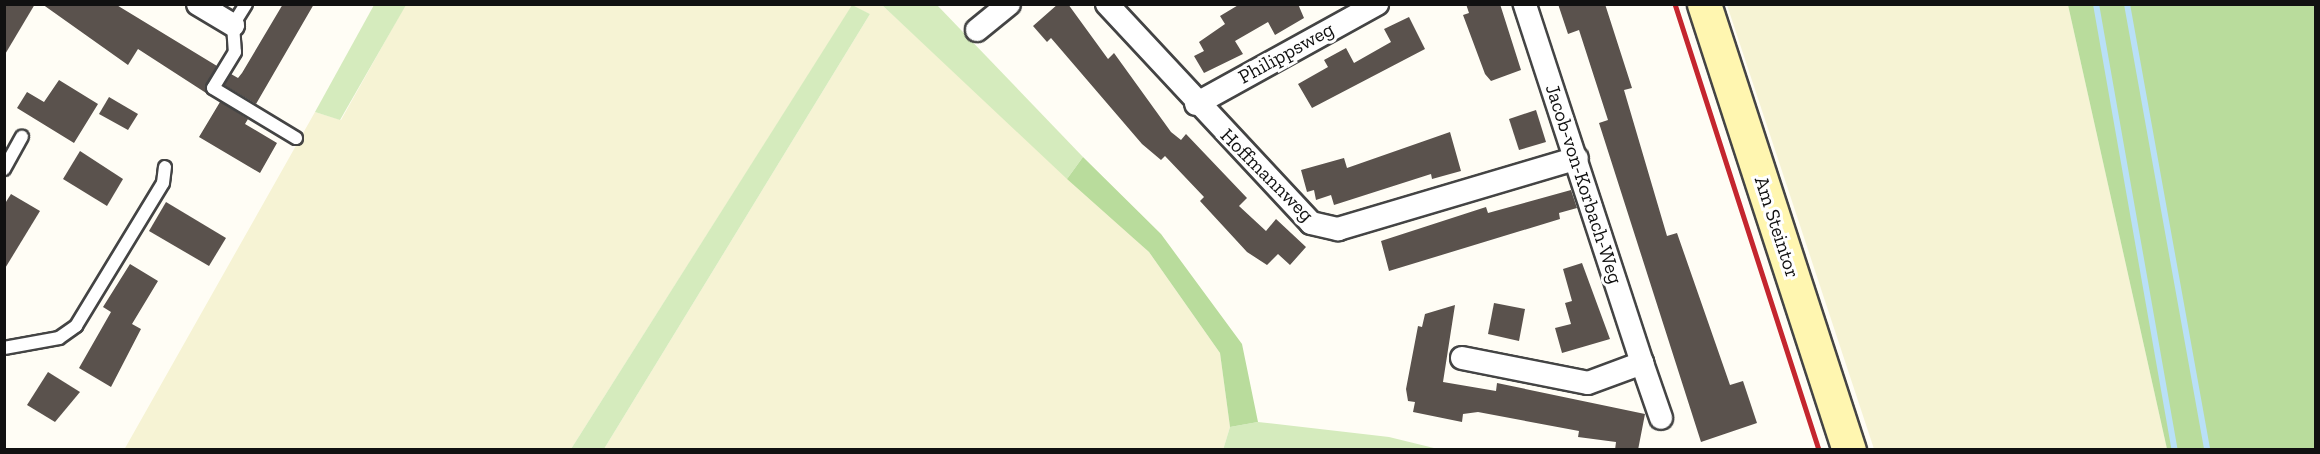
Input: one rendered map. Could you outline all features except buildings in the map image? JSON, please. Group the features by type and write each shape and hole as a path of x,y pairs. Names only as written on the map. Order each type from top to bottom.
{"street":[{"path":"198,4 233,25"},
{"path":"977,30 1009,4"},
{"name":"Hoffmannweg","path":"1107,4 1196,104 1311,223 1338,229 1577,158"},
{"name":"Philippsweg","path":"1196,104 1377,4"},
{"name":"Jacob-von-Korbach-Weg","path":"1525,4 1661,418"},
{"name":"Am Steintor","path":"1704,4 1849,450"},
{"path":"1462,358 1588,383 1642,363"}],"lane":[{"path":"246,4 233,25 235,52 213,88 296,138"},
{"path":"4,169 22,137"},
{"path":"4,348 59,338 76,326 164,183 165,167"}],"shaded area":[{"path":"406,4 882,5 1149,252 1220,353 1230,427 1223,450 604,449 870,14 852,6 571,449 124,450 315,112 341,120"},
{"path":"1727,5 2068,5 2167,449 1874,449"}],"green space":[{"path":"374,5 406,5 340,120 315,112"},
{"path":"852,5 870,14 604,449 571,449"},
{"path":"882,5 937,5 1083,157 1067,179"},
{"path":"2068,5 2315,5 2315,449 2167,449"},
{"path":"1083,157 1161,234 1242,344 1258,422 1230,427 1220,353 1149,252 1067,179"},
{"path":"1258,422 1389,437 1438,449 1223,450 1230,427"}],"waterway":[{"path":"2096,4 2175,450"},
{"path":"2127,4 2207,450"}],"railway":[{"path":"1675,4 1819,450"}]}
